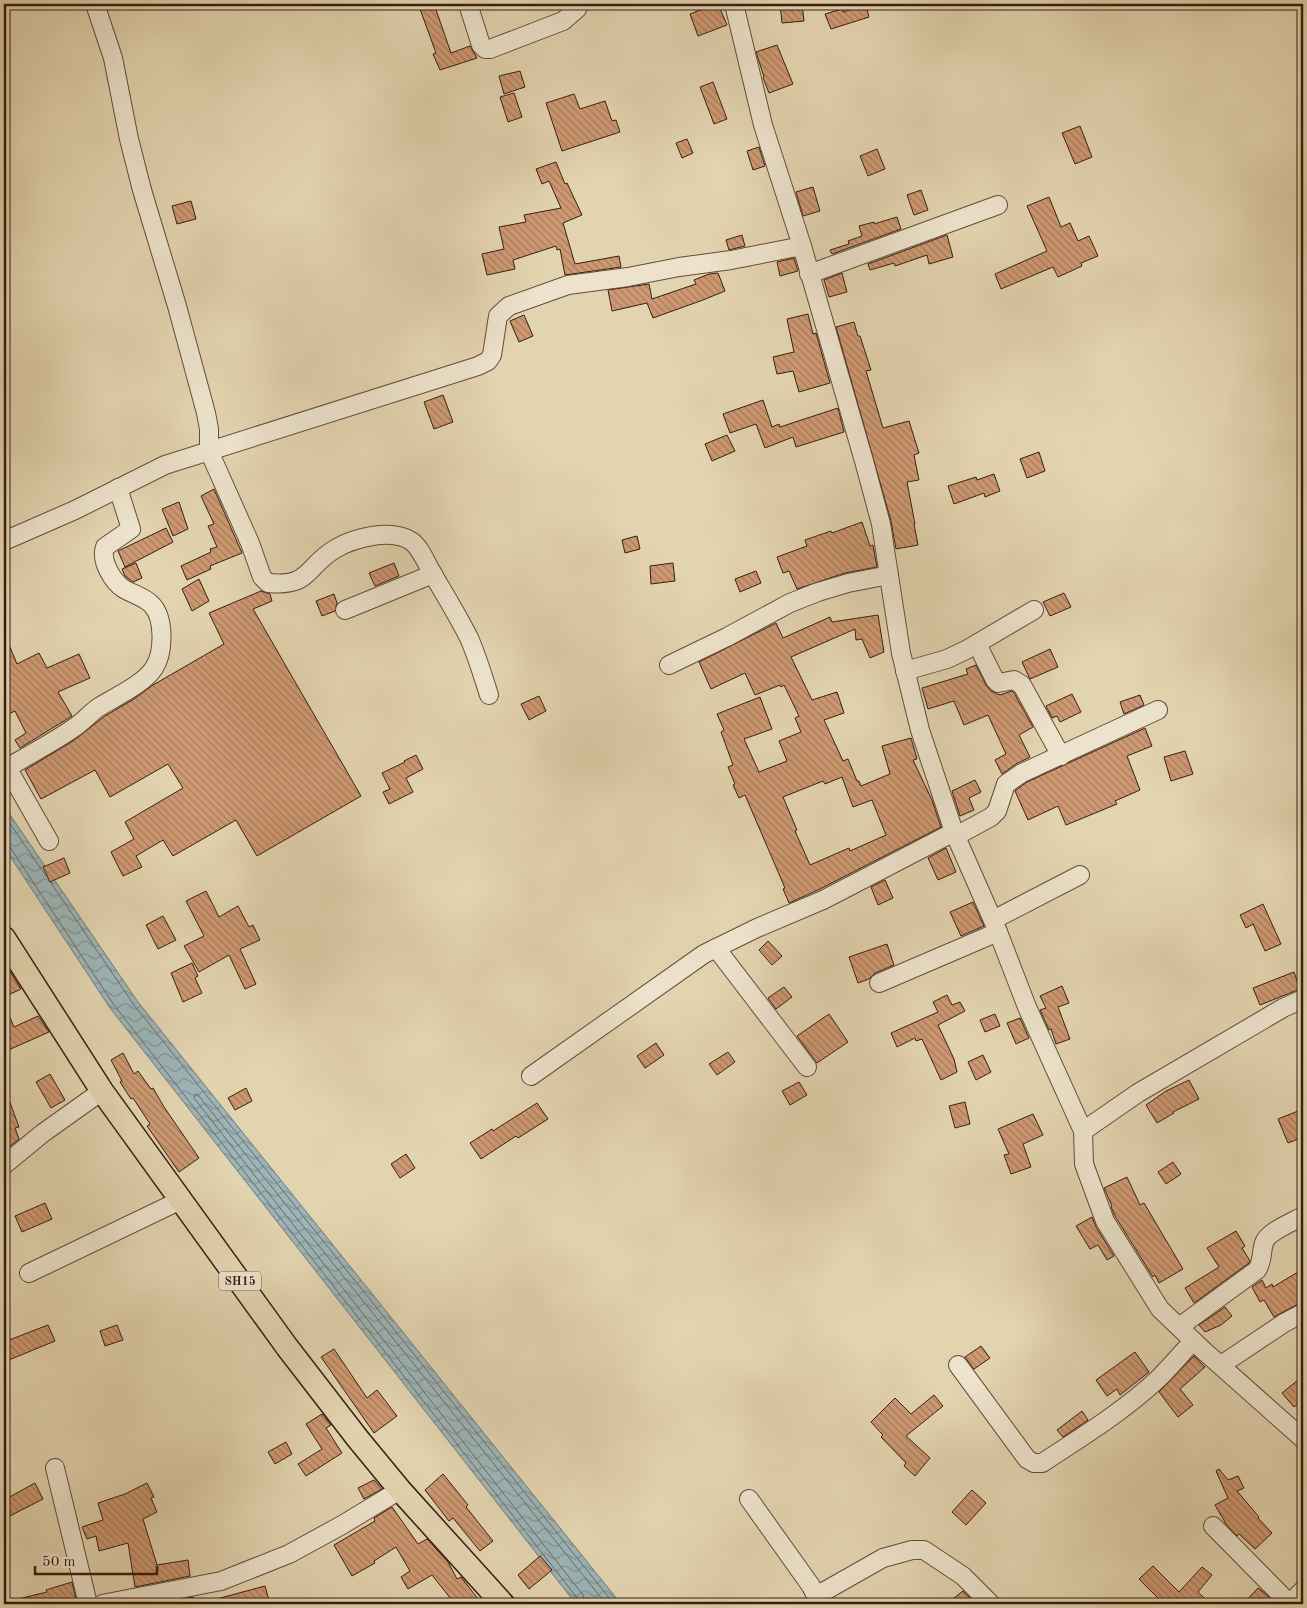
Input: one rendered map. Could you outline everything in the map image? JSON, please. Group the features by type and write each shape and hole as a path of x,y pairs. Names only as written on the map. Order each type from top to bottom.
{"main road":[{"name":"SH15","path":"4,938 102,1091 287,1347 400,1490 503,1604"}],"street":[{"path":"95,4 113,58 129,139 142,190 206,412 209,429 209,451 250,542 262,577 268,583 292,583 303,578 329,552 344,544 372,536 397,535 412,541 470,640 490,695"},
{"path":"468,4 481,45 484,49 490,49 563,21 577,10 579,4"},
{"path":"734,4 763,126 802,246 881,524 906,670 920,730 955,834 995,926 1027,1007 1083,1131 1084,1164 1105,1221 1160,1309 1303,1439"},
{"path":"809,274 998,205"},
{"path":"4,541 75,510 165,465 478,366 488,361 492,354 498,316 508,306 568,285 731,260 802,246"},
{"path":"49,841 5,765 68,732 94,710 147,676 159,659 162,643 160,620 156,610 151,604 117,584 106,565 105,547 130,529 118,488"},
{"path":"345,610 433,574"},
{"path":"669,665 797,600 848,583 889,575"},
{"path":"906,670 948,659 1034,610"},
{"path":"977,644 998,683 1014,680 1022,685 1061,756"},
{"path":"531,1076 704,954 757,928 822,900 979,824 997,811 1006,784 1022,774 1158,710"},
{"path":"880,983 995,926 1080,875"},
{"path":"716,948 740,982 807,1067"},
{"path":"1083,1131 1138,1093 1283,1008 1303,999"},
{"path":"4,1165 43,1133 102,1091"},
{"path":"29,1273 181,1200"},
{"path":"1179,1327 1257,1270 1262,1259 1264,1241 1268,1235 1303,1216"},
{"path":"1220,1365 1284,1323 1303,1313"},
{"path":"958,1365 1027,1459 1034,1463 1042,1463 1130,1402 1159,1378 1193,1341"},
{"path":"54,1468 88,1604"},
{"path":"102,1604 142,1600 221,1581 289,1554 400,1490"},
{"path":"748,1498 818,1600 883,1558 912,1550 924,1550 963,1576 991,1604"},
{"path":"1213,1526 1290,1604 1303,1590"}],"water":[{"path":"4,806 138,1002 621,1604 576,1604 110,1008 4,847"}],"building":[{"path":"434,4 451,53 470,46 477,58 440,70 433,54 436,53 420,9"},
{"path":"718,4 727,25 698,36 690,14"},
{"path":"780,4 802,4 804,21 782,23"},
{"path":"866,5 869,17 831,29 825,14 842,9 843,12"},
{"path":"777,45 793,84 769,93 756,52"},
{"path":"520,71 525,87 504,94 499,76"},
{"path":"713,82 727,119 714,124 700,87"},
{"path":"514,93 522,117 508,122 500,97"},
{"path":"574,94 580,109 605,101 612,121 616,120 620,132 562,151 546,103"},
{"path":"1080,126 1092,157 1075,164 1062,133"},
{"path":"687,139 693,153 682,158 676,143"},
{"path":"759,147 765,166 753,170 747,151"},
{"path":"877,149 885,169 868,176 860,156"},
{"path":"556,162 565,184 567,183 582,215 563,223 575,264 619,256 621,267 565,275 560,249 557,250 556,246 513,260 515,269 487,275 482,254 504,249 499,227 526,222 524,215 561,208 549,181 542,184 536,169"},
{"path":"813,187 820,211 803,216 796,192"},
{"path":"921,190 928,210 914,215 907,195"},
{"path":"1049,197 1061,227 1070,223 1078,241 1089,236 1098,256 1081,263 1082,266 1058,277 1053,267 1001,289 995,274 1047,251 1027,206"},
{"path":"191,201 196,219 177,224 172,206"},
{"path":"897,217 901,229 832,254 830,250 849,244 848,241 862,236 859,226 874,222 874,224"},
{"path":"742,235 745,246 729,250 726,240"},
{"path":"947,235 953,257 929,264 927,255 895,266 894,263 870,270 868,264"},
{"path":"794,258 798,271 780,276 777,262"},
{"path":"718,273 725,291 653,318 647,303 612,311 608,290 649,284 652,299 696,284 694,280 709,274"},
{"path":"842,273 847,292 829,297 824,280"},
{"path":"808,314 813,334 816,333 830,383 799,392 793,371 777,374 773,357 794,352 787,319"},
{"path":"524,315 533,336 519,342 510,321"},
{"path":"854,322 871,370 866,371 883,428 909,421 919,453 914,455 919,480 907,482 918,545 896,549 891,521 836,327"},
{"path":"443,395 453,422 434,429 424,402"},
{"path":"763,400 772,427 779,424 780,427 838,408 844,432 796,447 793,437 765,448 756,424 730,433 723,414"},
{"path":"727,435 735,451 712,461 705,444"},
{"path":"1039,452 1045,471 1027,478 1020,459"},
{"path":"994,474 1000,491 985,497 984,493 954,504 948,486 976,477 977,480"},
{"path":"214,489 242,553 210,566 211,569 187,580 181,566 211,552 210,549 217,547 208,526 214,524 201,496"},
{"path":"179,502 188,529 173,536 162,509"},
{"path":"862,522 870,546 873,545 877,567 845,573 797,589 789,571 783,573 777,557 807,546 805,540"},
{"path":"166,528 173,542 125,567 118,551"},
{"path":"637,536 640,549 625,553 622,540"},
{"path":"136,563 142,578 133,582 125,576 122,569"},
{"path":"394,563 399,576 375,586 369,573"},
{"path":"673,563 675,581 651,584 650,566"},
{"path":"756,571 761,583 740,592 735,579"},
{"path":"199,579 209,601 192,611 182,589"},
{"path":"261,591 270,594 272,601 253,609 361,796 257,856 236,820 173,856 163,840 136,856 142,867 123,876 111,852 134,839 125,822 183,788 168,764 110,797 95,770 41,799 25,770 73,741 105,716 153,685 224,644 209,613"},
{"path":"1064,593 1071,607 1050,616 1043,602"},
{"path":"334,594 337,603 335,611 322,616 316,601"},
{"path":"878,615 884,652 870,658 862,639 856,640 855,629 791,657 812,700 837,692 844,713 824,720 843,761 848,759 861,786 890,774 882,746 911,738 917,759 913,760 932,800 941,827 789,903 783,889 785,888 745,795 739,798 733,785 735,784 728,767 733,765 721,732 724,730 717,714 760,697 772,729 744,739 759,772 787,761 779,741 801,732 795,718 799,716 784,685 755,695 745,673 711,689 699,662 776,623 783,638 830,617 832,622","holes":["842,777 853,807 872,800 886,835 850,851 849,848 810,865 783,797 823,781 825,784"]},
{"path":"4,633 17,664 39,653 47,668 79,654 90,678 58,692 72,716 20,748 15,740 26,733 15,711 4,716"},
{"path":"1050,649 1058,667 1030,679 1022,662"},
{"path":"976,665 991,691 1000,695 1012,691 1014,693 1033,727 1019,735 1030,757 1002,774 995,760 1006,754 988,715 964,725 954,701 928,709 922,688 968,674 966,669"},
{"path":"1072,694 1081,712 1060,722 1057,716 1052,718 1046,706"},
{"path":"1140,695 1144,705 1124,714 1120,702"},
{"path":"539,696 546,711 529,720 521,704"},
{"path":"1145,728 1152,746 1127,756 1140,790 1115,801 1117,804 1066,825 1058,806 1028,820 1015,791 1027,782"},
{"path":"1185,751 1193,774 1171,781 1164,757"},
{"path":"416,755 423,769 406,778 413,792 389,804 383,792 390,789 382,773"},
{"path":"975,780 981,792 969,798 974,810 960,816 952,791"},
{"path":"946,848 956,872 938,880 928,858"},
{"path":"64,858 70,873 50,882 43,867"},
{"path":"885,880 893,898 878,905 871,887"},
{"path":"206,891 219,917 238,906 249,927 253,925 260,940 240,949 256,984 245,989 229,955 199,972 184,946 204,936 186,901"},
{"path":"973,902 984,926 961,936 950,912"},
{"path":"1263,904 1281,944 1265,951 1253,924 1246,928 1240,915"},
{"path":"163,916 176,940 158,949 146,925"},
{"path":"768,941 782,956 772,965 759,950"},
{"path":"887,944 894,965 858,983 849,957"},
{"path":"4,962 21,989 4,997"},
{"path":"192,963 198,976 195,978 202,993 183,1002 171,973"},
{"path":"1294,972 1300,989 1260,1005 1253,988"},
{"path":"1062,986 1069,1003 1058,1007 1070,1039 1056,1044 1051,1029 1049,1030 1040,1010 1046,1008 1040,996"},
{"path":"784,987 792,997 776,1009 768,998"},
{"path":"947,995 952,1005 960,1002 965,1011 938,1025 954,1059 957,1072 941,1080 922,1039 916,1041 915,1038 897,1047 891,1033 938,1012 933,1002"},
{"path":"4,1004 14,1027 38,1016 49,1032 4,1052"},
{"path":"829,1014 848,1042 817,1063 797,1036"},
{"path":"995,1014 1000,1026 985,1032 980,1020"},
{"path":"1020,1018 1029,1038 1016,1044 1007,1023"},
{"path":"656,1043 664,1055 645,1068 637,1056"},
{"path":"728,1052 735,1062 717,1075 709,1064"},
{"path":"123,1053 134,1074 138,1071 151,1089 153,1088 199,1158 179,1172 147,1126 150,1124 133,1098 131,1099 120,1082 122,1081 111,1060"},
{"path":"983,1055 991,1072 976,1080 968,1062"},
{"path":"50,1074 65,1100 51,1108 36,1082"},
{"path":"1189,1080 1199,1099 1173,1112 1157,1123 1146,1105 1166,1091"},
{"path":"799,1082 807,1095 790,1105 782,1091"},
{"path":"246,1088 252,1101 235,1110 228,1098"},
{"path":"4,1089 19,1127 15,1128 19,1139 4,1151"},
{"path":"965,1102 970,1124 955,1128 949,1106"},
{"path":"537,1103 548,1119 518,1138 516,1136 481,1159 470,1143"},
{"path":"1303,1109 1303,1137 1288,1143 1278,1119"},
{"path":"1033,1114 1043,1135 1023,1144 1031,1167 1011,1174 1004,1155 1009,1154 998,1129"},
{"path":"406,1154 415,1168 400,1178 391,1164"},
{"path":"1173,1162 1181,1174 1166,1184 1158,1172"},
{"path":"1127,1177 1140,1205 1144,1203 1183,1269 1159,1283 1155,1275 1153,1277 1115,1216 1104,1188"},
{"path":"45,1203 52,1219 22,1232 15,1216"},
{"path":"1092,1217 1114,1256 1107,1260 1098,1245 1090,1249 1076,1226"},
{"path":"1236,1231 1245,1246 1242,1248 1250,1261 1249,1263 1194,1303 1185,1288 1219,1267 1207,1248"},
{"path":"1303,1269 1303,1302 1274,1317 1264,1300 1260,1302 1252,1287 1262,1280 1266,1288 1272,1284 1273,1287"},
{"path":"1225,1307 1232,1316 1221,1325 1205,1332 1199,1325"},
{"path":"48,1325 55,1341 4,1362 4,1342"},
{"path":"117,1325 123,1340 105,1346 100,1331"},
{"path":"981,1346 990,1358 974,1369 965,1357"},
{"path":"334,1349 367,1398 377,1390 397,1416 374,1433 321,1357"},
{"path":"1135,1352 1149,1372 1120,1395 1117,1389 1107,1396 1096,1380"},
{"path":"1194,1356 1205,1367 1180,1389 1193,1405 1178,1417 1159,1392"},
{"path":"1303,1376 1303,1400 1294,1407 1282,1393"},
{"path":"934,1395 943,1406 906,1436 930,1458 915,1476 904,1466 906,1463 881,1437 883,1435 871,1422 895,1398 911,1414"},
{"path":"1082,1411 1088,1420 1063,1437 1057,1430"},
{"path":"322,1414 331,1425 326,1428 342,1453 306,1476 298,1464 322,1449 306,1424"},
{"path":"286,1442 292,1454 275,1464 268,1452"},
{"path":"1219,1469 1228,1480 1238,1476 1244,1488 1237,1491 1272,1533 1255,1549 1239,1534 1237,1536 1226,1524 1215,1505 1228,1498 1216,1471"},
{"path":"443,1474 493,1541 480,1551 453,1518 449,1521 425,1490"},
{"path":"374,1480 382,1489 364,1499 358,1488"},
{"path":"35,1483 43,1499 4,1519 4,1500"},
{"path":"147,1483 154,1497 151,1498 157,1512 143,1519 157,1565 188,1560 190,1576 135,1587 128,1543 99,1551 96,1536 87,1539 82,1527 103,1520 98,1503 125,1494"},
{"path":"972,1490 986,1503 966,1525 952,1512"},
{"path":"392,1507 418,1544 427,1539 448,1562 457,1579 461,1577 482,1604 455,1604 432,1575 408,1589 401,1577 410,1571 396,1547 374,1561 375,1563 352,1576 334,1545 375,1521 374,1518"},
{"path":"540,1556 552,1570 529,1589 518,1575"},
{"path":"1153,1566 1179,1592 1202,1567 1212,1575 1198,1592 1210,1604 1164,1604 1139,1579"},
{"path":"72,1582 77,1604 19,1604 18,1599 47,1592 46,1590"},
{"path":"265,1586 270,1604 214,1604 213,1600"},
{"path":"1258,1588 1267,1595 1275,1604 1243,1604"},
{"path":"963,1591 976,1604 946,1604"},
{"path":"193,1597 194,1604 157,1604"}]}
